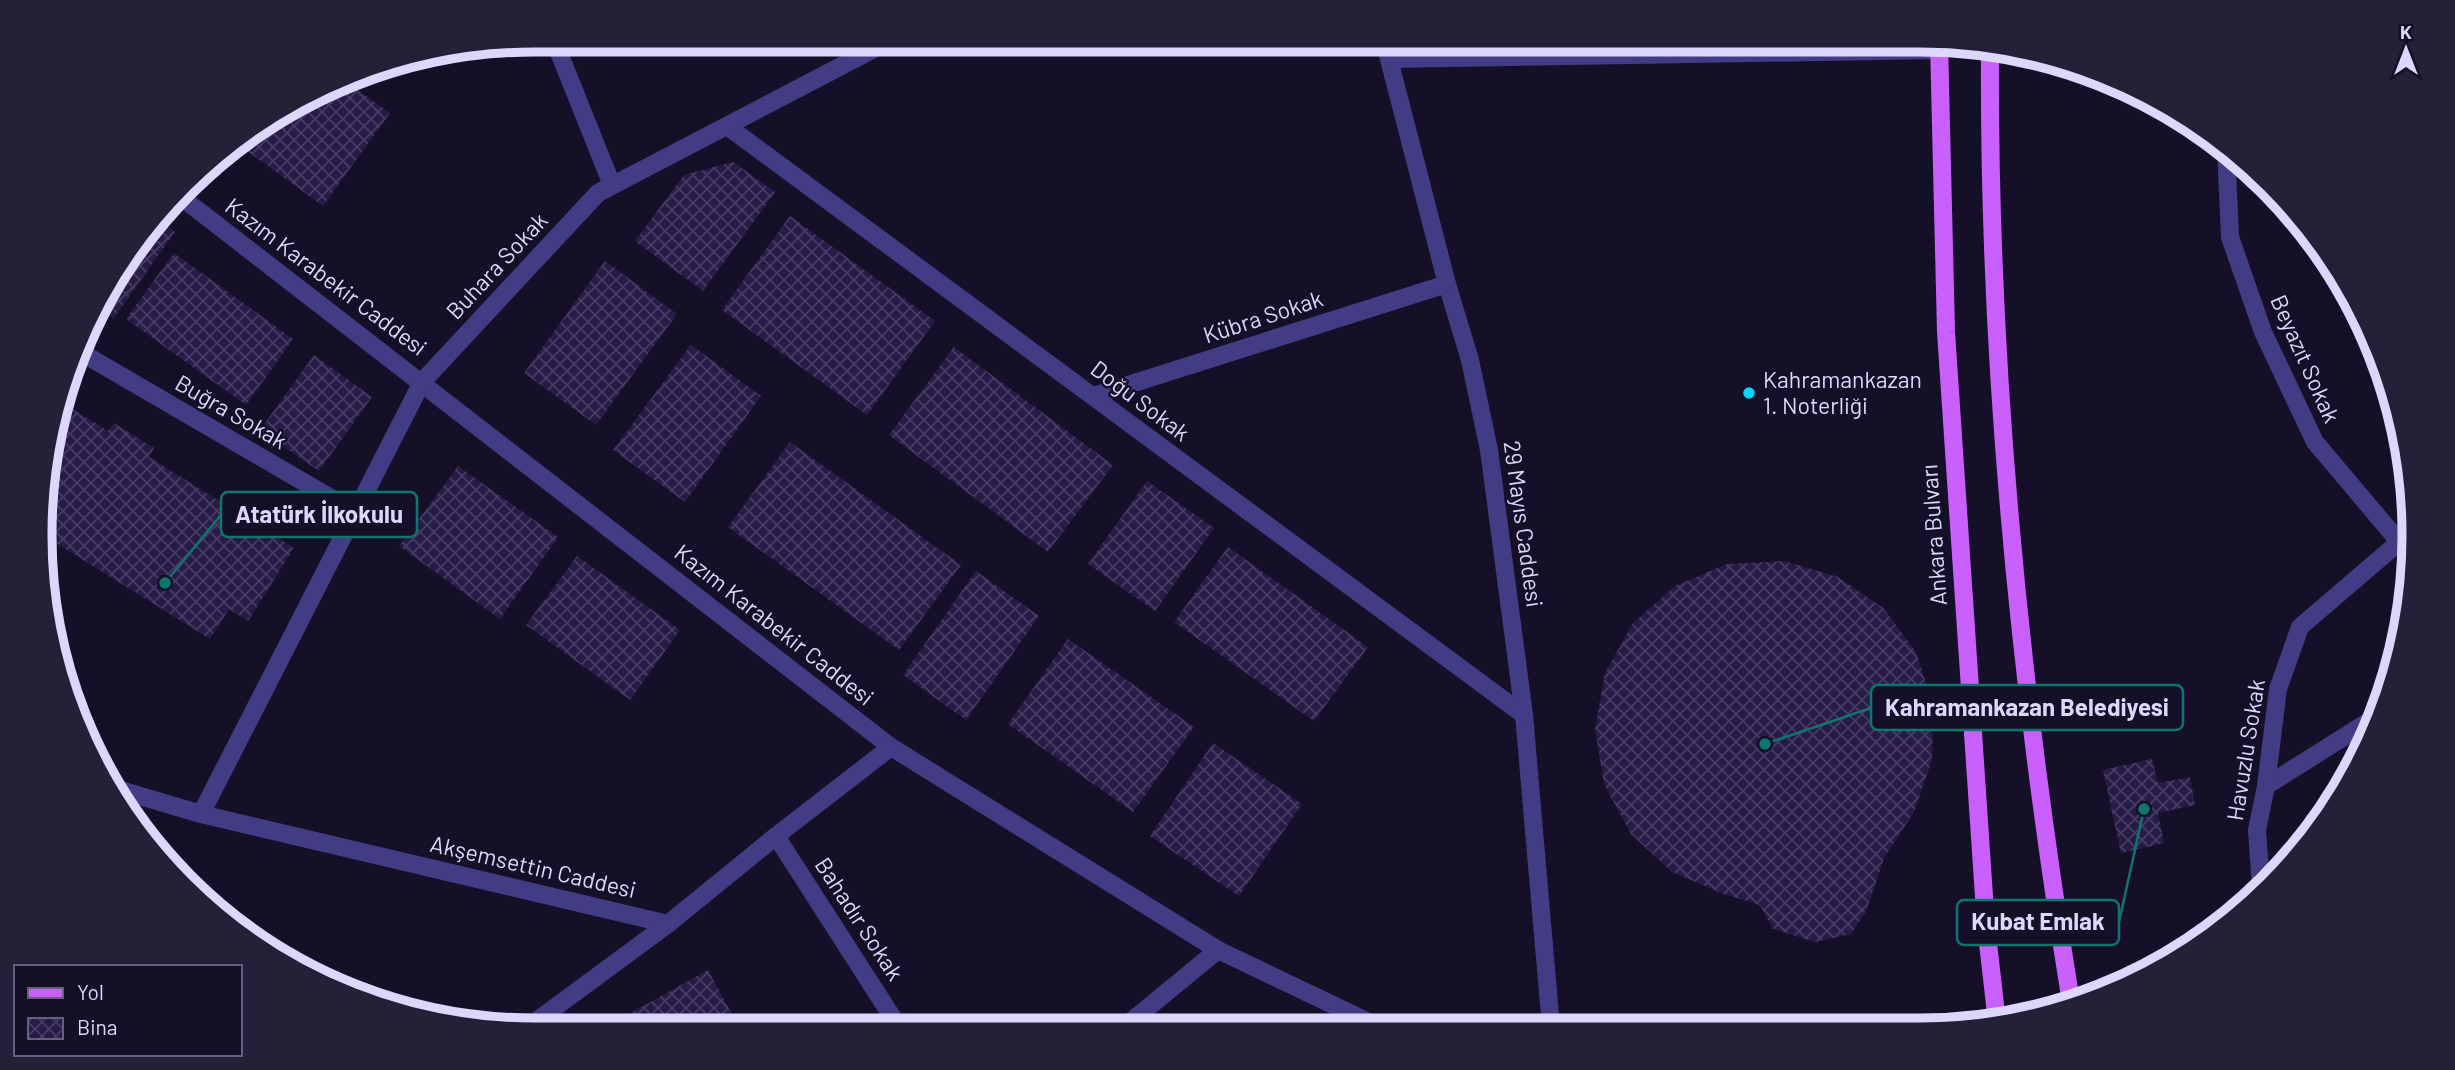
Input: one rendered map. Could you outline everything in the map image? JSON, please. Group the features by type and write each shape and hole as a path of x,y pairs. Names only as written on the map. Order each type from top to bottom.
{"main road":[{"name":"Ankara Bulvarı","path":"1939,53 1946,332 1986,926 1996,1011"},
{"path":"1990,58 1991,232 2008,505 2023,659 2052,885 2070,994"}],"street":[{"path":"559,52 611,186"},
{"name":"Buhara Sokak","path":"201,814 422,382 598,193 868,52"},
{"name":"29 Mayıs Caddesi","path":"1387,52 1447,284 1470,360 1489,450 1524,715 1550,1018"},
{"path":"1389,59 1685,52"},
{"name":"Doğu Sokak","path":"727,126 1524,715"},
{"name":"Beyazıt Sokak","path":"2227,163 2230,237 2263,332 2315,442 2402,546"},
{"name":"Kazım Karabekir Caddesi","path":"187,201 891,747 1218,950 1360,1018"},
{"name":"Kübra Sokak","path":"1093,396 1447,284"},
{"name":"Buğra Sokak","path":"87,356 355,512"},
{"name":"Havuzlu Sokak","path":"2260,877 2257,830 2266,786 2277,689 2300,626 2398,542"},
{"path":"2266,786 2364,724"},
{"path":"541,1018 668,924 891,747"},
{"name":"Akşemsettin Caddesi","path":"127,792 201,814 668,924"},
{"name":"Bahadır Sokak","path":"776,836 893,1018"},
{"path":"1136,1018 1218,950"}],"building":[{"path":"354,87 390,113 323,206 245,149 294,117"},
{"path":"733,162 775,192 703,291 635,241 684,175"},
{"path":"790,216 935,321 867,415 722,310"},
{"path":"165,225 175,232 113,319 106,314 117,294"},
{"path":"174,253 293,339 246,405 126,319"},
{"path":"605,261 677,314 596,425 524,373"},
{"path":"691,345 761,396 685,502 613,450"},
{"path":"954,347 1113,465 1048,552 889,435"},
{"path":"314,355 372,397 319,471 260,430"},
{"path":"70,407 108,431 114,423 154,448 149,457 294,548 248,621 229,609 210,639 52,541 57,472"},
{"path":"790,442 961,565 899,650 728,527"},
{"path":"458,466 558,537 500,619 399,546"},
{"path":"1147,481 1214,528 1155,611 1088,564"},
{"path":"1228,547 1368,647 1314,721 1174,622"},
{"path":"577,556 680,630 630,700 526,625"},
{"path":"1784,561 1838,577 1883,608 1916,652 1933,705 1932,760 1914,812 1884,858 1867,909 1851,934 1815,942 1773,929 1760,905 1724,894 1672,872 1631,834 1604,784 1595,729 1605,673 1633,623 1675,586 1727,564"},
{"path":"976,571 1039,616 966,720 903,675"},
{"path":"1068,639 1194,727 1133,812 1008,724"},
{"path":"1213,743 1302,804 1239,896 1150,836"},
{"path":"2152,759 2158,783 2190,777 2195,805 2158,813 2164,843 2121,853 2103,770"},
{"path":"708,970 734,1018 622,1018"}],"place":[{"name":"Kahramankazan 1. Noterliği","path":"1749,393"},
{"name":"Atatürk İlkokulu","path":"165,583"},
{"name":"Kahramankazan Belediyesi","path":"1765,744"},
{"name":"Kubat Emlak","path":"2144,809"}]}
